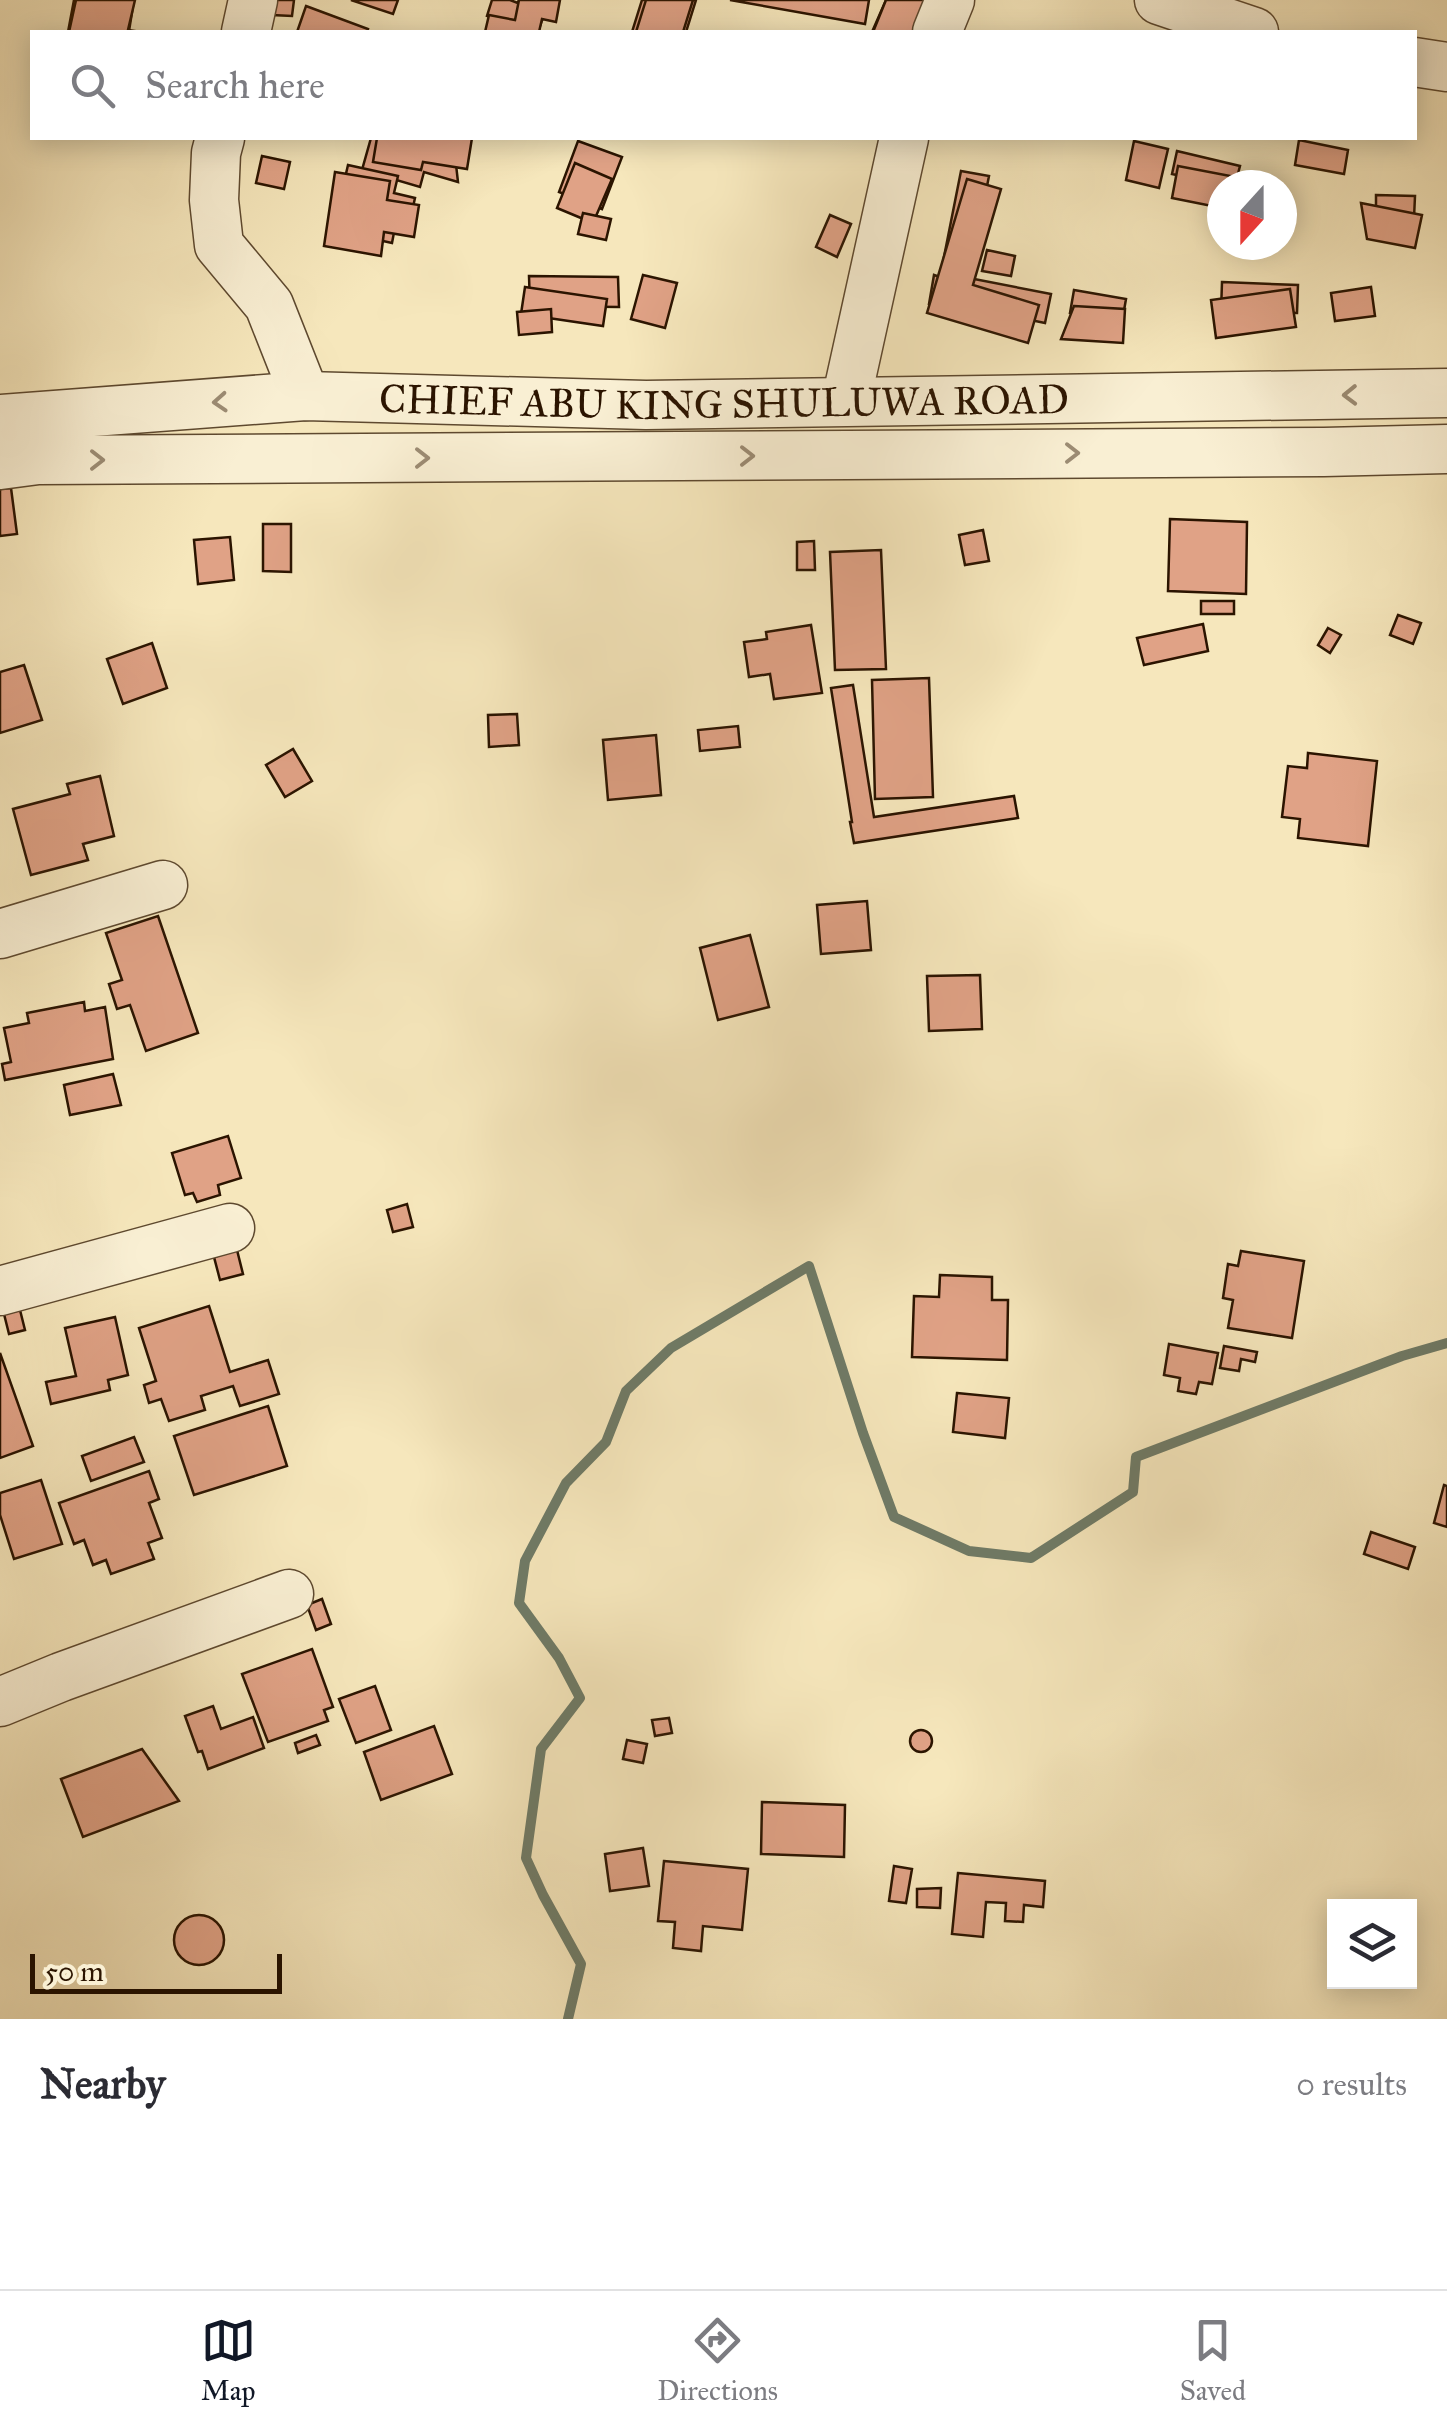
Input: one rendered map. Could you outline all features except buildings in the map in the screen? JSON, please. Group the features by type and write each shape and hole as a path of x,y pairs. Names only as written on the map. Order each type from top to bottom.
{"street":[{"path":"246,30 253,0"},
{"path":"938,30 950,0"},
{"path":"1159,0 1248,30"},
{"path":"1417,62 1447,67"},
{"path":"219,140 214,200 220,245 269,305 305,396"},
{"path":"846,402 904,140"},
{"name":"CHIEF ABU KING SHULUWA ROAD","path":"0,420 305,396 646,404 1447,393"},
{"path":"646,404 648,456"},
{"path":"0,466 38,460 1447,449"},
{"path":"0,934 162,885"},
{"path":"0,1291 230,1228"},
{"path":"0,1702 289,1594"}],"waterway":[{"path":"568,2019 581,1964 526,1858 541,1749 580,1698 559,1658 519,1603 525,1561 566,1483 606,1442 626,1391 671,1348 809,1266 894,1517 969,1551 1031,1558 1133,1492 1136,1457 1402,1356 1447,1343"}]}
